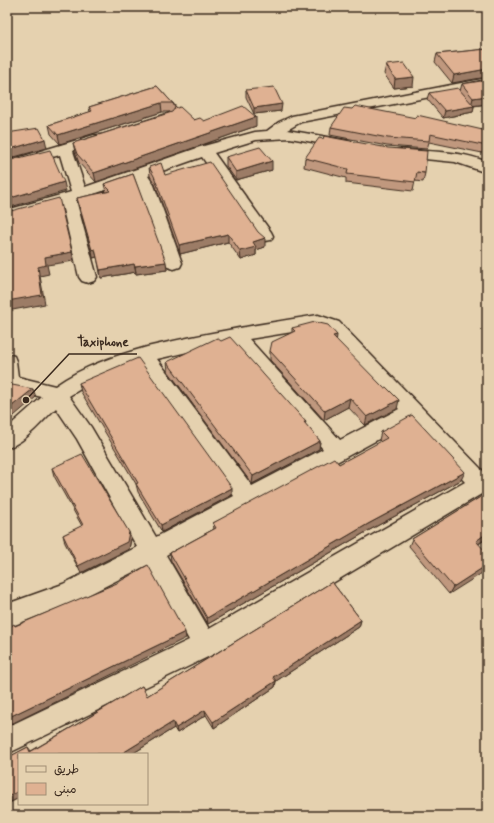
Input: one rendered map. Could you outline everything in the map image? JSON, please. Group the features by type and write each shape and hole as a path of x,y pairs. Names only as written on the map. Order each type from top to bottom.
{"street":[{"path":"272,134 284,125 297,119 487,82"},
{"path":"7,164 65,149 112,134"},
{"path":"7,215 74,196 206,150 248,138 272,134 290,134 361,147"},
{"path":"65,149 88,277"},
{"path":"206,150 265,236"},
{"path":"383,150 452,156 477,163 487,168"},
{"path":"139,173 146,185 174,263"},
{"path":"7,440 17,433 57,394 82,378 144,355 195,342 318,321 333,327 476,478 475,487 205,646 7,741"},
{"path":"235,335 338,452"},
{"path":"144,355 249,499"},
{"path":"8,375 57,394 84,433 150,552 205,646"},
{"path":"7,616 70,592 150,552 413,411"}],"building":[{"path":"487,49 487,69 454,75 437,54"},
{"path":"404,63 414,77 395,79 386,65"},
{"path":"487,80 487,96 473,98 462,84"},
{"path":"157,86 172,103 161,103 58,135 49,125 92,111 89,107"},
{"path":"274,87 282,104 254,108 246,90"},
{"path":"458,88 474,106 445,111 429,93"},
{"path":"173,104 177,108 180,107 194,120 200,118 204,121 243,106 256,117 94,173 77,154 73,143 172,112 175,108"},
{"path":"355,106 416,118 417,115 487,131 487,146 430,134 429,141 388,138 331,127 344,108 352,109"},
{"path":"39,128 45,139 7,150 7,133"},
{"path":"324,136 388,148 427,151 425,173 417,172 415,182 347,174 348,169 305,158 319,138 323,139"},
{"path":"260,147 272,161 236,172 226,157"},
{"path":"50,150 64,182 7,199 7,161"},
{"path":"210,162 258,232 265,238 253,242 256,247 240,251 228,234 179,245 154,176 149,167 161,163 165,175"},
{"path":"133,174 166,262 135,266 134,264 100,270 95,249 92,250 77,198 111,191 104,184"},
{"path":"59,198 72,252 45,257 46,265 38,267 42,295 7,301 7,212"},
{"path":"315,322 328,325 337,335 333,336 384,388 386,387 399,400 367,417 350,398 325,411 270,351 272,342 295,331 292,328"},
{"path":"230,337 306,422 304,422 320,441 253,476 167,362 217,338 221,341"},
{"path":"138,358 232,488 161,525 79,383"},
{"path":"7,384 33,389 7,410"},
{"path":"412,415 465,472 368,524 207,618 170,553 216,528 213,523 334,458 339,464 387,438 381,432"},
{"path":"82,454 129,532 127,542 78,566 63,535 83,525 52,468"},
{"path":"487,493 487,533 476,541 487,553 487,565 453,587 412,539"},
{"path":"148,565 185,632 7,718 7,625 10,623 11,626 14,624 15,626 117,583"},
{"path":"332,582 361,620 273,677 276,681 213,722 205,710 176,728 173,722 123,753 18,753 18,792 7,797 7,758 28,747 30,752 142,686 147,696"}],"place":[{"name":"Taxiphone","path":"26,400"}]}
